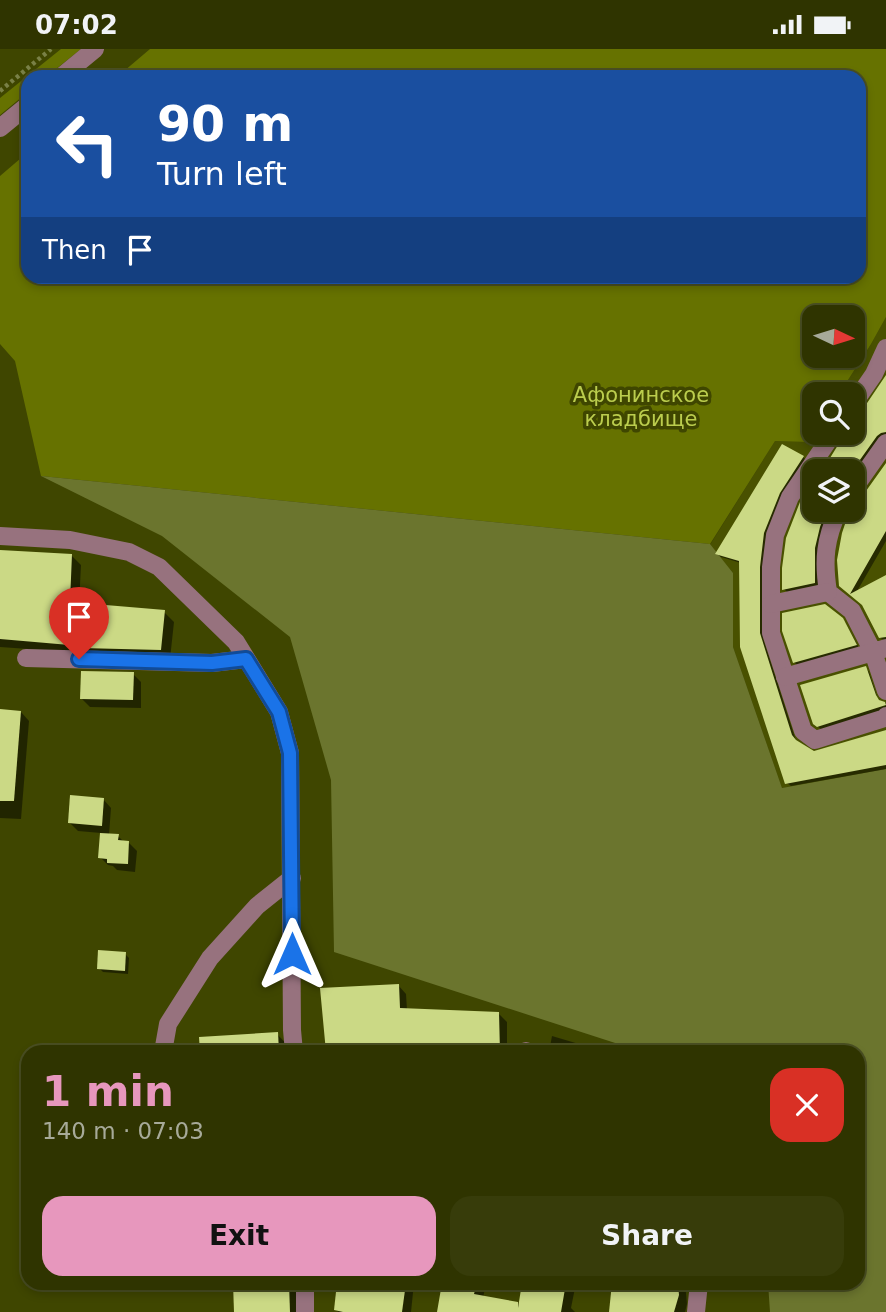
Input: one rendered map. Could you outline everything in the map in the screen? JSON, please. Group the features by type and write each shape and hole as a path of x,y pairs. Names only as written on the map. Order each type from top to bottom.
{"street":[{"path":"70,70 95,49"},
{"path":"0,128 21,111"},
{"path":"865,387 886,348"},
{"path":"865,473 886,443"},
{"path":"825,445 790,497 775,535 771,567 771,633 803,731 815,740 886,716"},
{"path":"834,522 824,566 828,592 852,611 880,650 886,691"},
{"path":"0,536 70,540 129,552 159,567 236,642 279,712 290,753 293,1045"},
{"path":"771,604 828,592"},
{"path":"785,677 880,650"},
{"path":"26,658 212,663 246,659"},
{"path":"164,1045 168,1024 210,958 257,906 292,878"},
{"path":"305,1290 306,1312"},
{"path":"696,1312 698,1290"}],"path":[{"path":"26,70 51,49"},
{"path":"0,91 21,74"}],"shaded area":[{"path":"886,317 886,769 782,788 733,647 733,573 710,545 775,441 802,442 802,445 865,445 865,382 847,382 856,368 865,368 865,353"},
{"path":"41,476 710,544 733,573 733,647 782,788 886,769 886,1312 770,1312 768,1290 865,1290 865,1045 621,1045 334,952 331,780 290,637 162,536"}],"green space":[{"path":"61,49 81,49 55,70 35,70"},
{"name":"Афонинское кладбище","path":"150,49 886,49 886,317 865,353 865,305 802,305 802,368 856,368 847,382 802,382 802,442 775,441 710,544 41,476 15,361 0,344 0,176 21,158 21,284 866,284 866,70 125,70"},
{"path":"21,81 21,98 0,115 0,98"}],"building":[{"path":"886,375 886,432 877,436 861,459 829,459 838,445 865,445 865,406"},
{"path":"782,444 804,456 780,493 764,533 760,567 760,633 792,735 796,740 814,751 886,730 886,765 785,784 740,647 739,561 715,554"},
{"path":"886,463 886,531 850,594 886,575 886,637 879,638 862,605 839,586 837,560 842,533 846,522 865,522 865,492"},
{"path":"802,499 802,522 822,522 815,548 815,583 782,590 786,538"},
{"path":"0,550 72,554 70,602 165,610 161,650 81,648 0,639"},
{"path":"825,604 843,618 857,645 793,663 782,631 782,613"},
{"path":"866,666 876,695 886,705 817,727 813,724 800,685"},
{"path":"81,671 134,672 133,700 80,699"},
{"path":"0,709 21,711 14,801 0,801"},
{"path":"70,795 104,798 102,826 68,823"},
{"path":"100,833 119,834 118,840 129,841 128,864 107,863 107,859 98,858"},
{"path":"98,950 126,952 125,971 97,969"},
{"path":"399,984 400,1008 499,1012 500,1045 325,1045 320,988"},
{"path":"278,1032 279,1045 200,1045 199,1037"},
{"path":"233,1290 289,1290 290,1312 234,1312"},
{"path":"336,1290 405,1290 402,1312 334,1310"},
{"path":"441,1290 475,1290 474,1294 518,1302 518,1308 521,1290 565,1290 561,1312 437,1312"},
{"path":"611,1290 679,1290 674,1312 609,1312"}],"route":[{"path":"79,659 212,663 246,659 279,712 290,753 292,954"}]}
